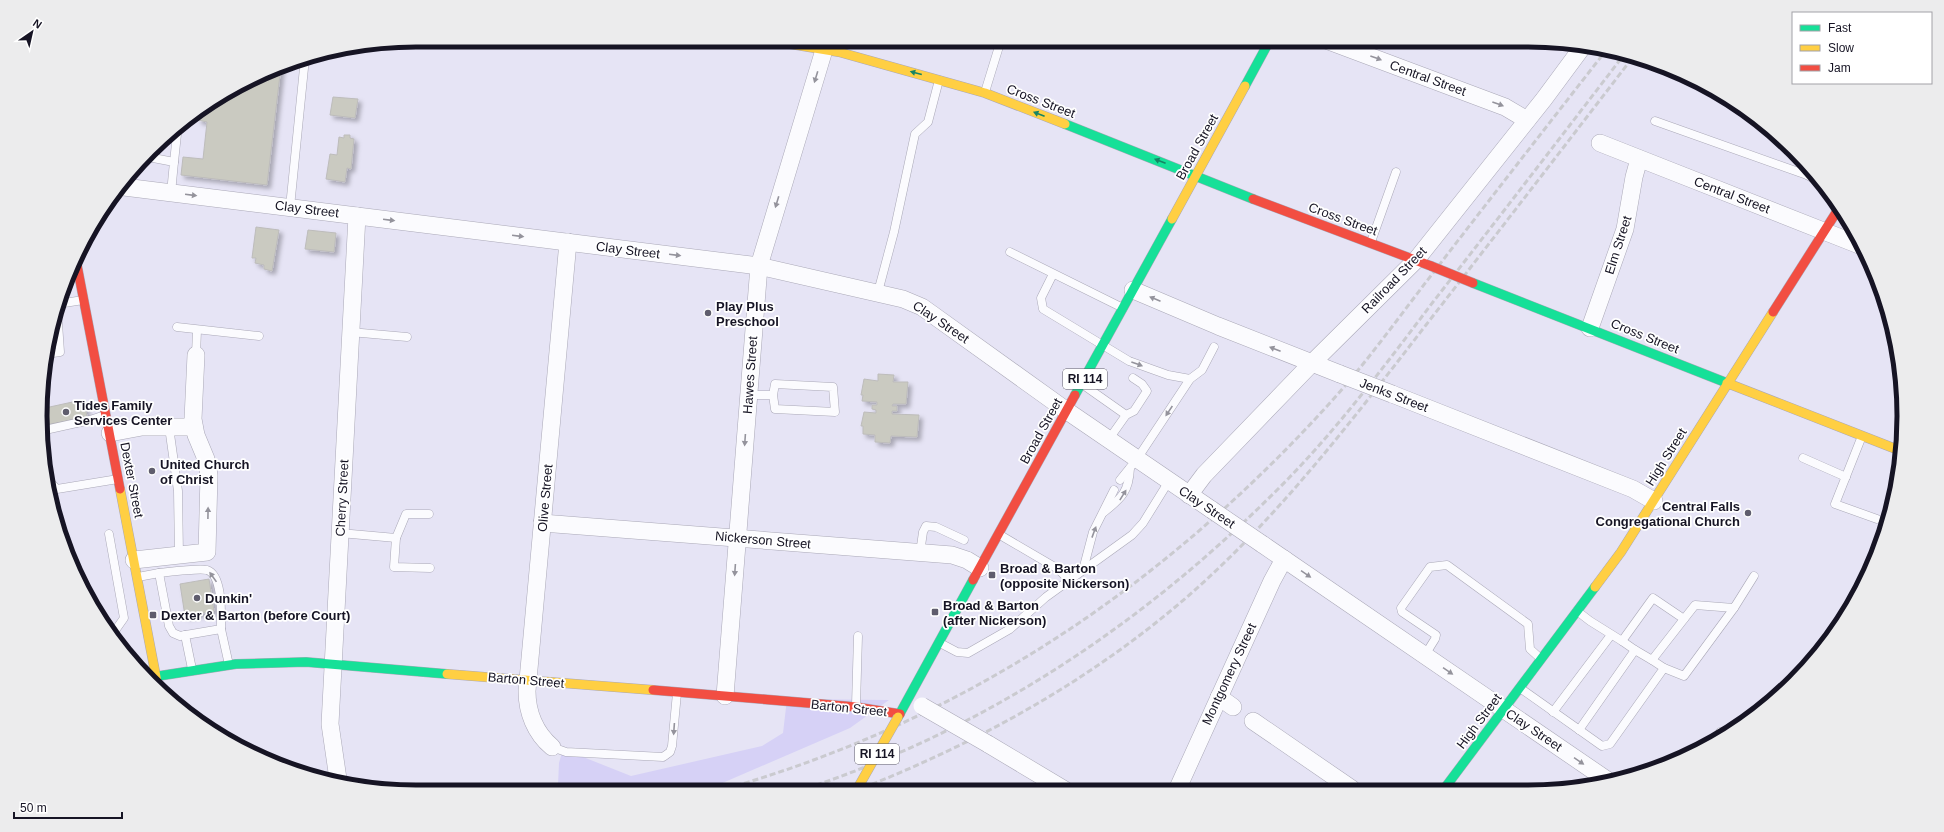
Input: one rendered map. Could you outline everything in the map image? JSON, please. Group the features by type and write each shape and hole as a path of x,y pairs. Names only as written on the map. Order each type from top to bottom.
{"main road":[{"name":"Cross Street","path":"836,47 985,93 1232,191 1590,328 1895,449"},
{"name":"Broad Street","path":"859,785 899,716 915,702 940,643 980,568 1266,47"},
{"name":"High Street","path":"1447,785 1621,552 1836,213"},
{"name":"Dexter Street","path":"77,270 118,479 124,561 137,577 155,677"},
{"name":"Barton Street","path":"156,678 192,670 229,665 286,662 332,664 856,707 882,710 899,716"}],"street":[{"name":"Hawes Street","path":"725,696 759,266 825,47"},
{"name":"Central Street","path":"1345,47 1505,107 1527,120"},
{"name":"Railroad Street","path":"1189,495 1204,475 1312,363 1423,263 1527,120 1580,51"},
{"name":"Central Street","path":"1600,144 1854,243"},
{"name":"Elm Street","path":"1590,328 1625,229 1634,177 1639,159"},
{"name":"Clay Street","path":"126,187 759,266 878,292 913,302 1109,439 1134,463 1169,481 1603,777"},
{"name":"Cherry Street","path":"338,776 330,724 332,664 357,216"},
{"name":"Olive Street","path":"552,747 542,736 533,722 527,702 568,242"},
{"name":"Jenks Street","path":"1133,290 1218,331 1312,363 1392,394 1633,489 1654,501"},
{"path":"124,561 207,552 209,475 206,459 194,427 196,355"},
{"path":"110,434 142,427 194,427"},
{"name":"Nickerson Street","path":"542,523 960,557 980,568"},
{"name":"Montgomery Street","path":"1179,785 1272,581 1284,559"},
{"path":"1219,697 1233,707"},
{"path":"915,702 988,744 1054,785"},
{"path":"1253,721 1346,785"}],"lane":[{"path":"985,93 999,47"},
{"path":"290,207 304,65"},
{"path":"878,292 894,232 915,134 928,122 940,80"},
{"path":"1655,121 1806,175"},
{"path":"171,193 177,136"},
{"path":"152,159 174,162"},
{"path":"1371,243 1396,172"},
{"path":"1010,252 1124,308"},
{"path":"1053,274 1041,298 1043,309 1104,344 1129,361 1168,375 1190,379"},
{"path":"65,303 83,300"},
{"path":"52,353 60,352 58,327"},
{"path":"177,327 259,336"},
{"path":"196,355 197,330"},
{"path":"350,332 407,337"},
{"path":"1120,480 1134,463 1190,379 1202,370 1214,347"},
{"path":"1109,439 1126,415 1134,411 1147,391 1142,384 1133,378"},
{"path":"775,384 833,387 835,412 774,409 773,395 775,384"},
{"path":"1082,384 1126,415"},
{"path":"748,395 773,395"},
{"path":"48,429 90,420 106,414"},
{"path":"169,427 178,491 180,555"},
{"path":"1862,436 1835,504 1877,519"},
{"path":"1803,458 1846,477"},
{"path":"1102,514 1120,500 1129,484 1134,463"},
{"path":"54,486 57,489 118,479"},
{"path":"940,643 957,652 968,653 1010,629 1046,597 1138,529 1169,481"},
{"path":"1083,570 1093,532 1114,490"},
{"path":"429,514 406,514 396,538 394,567 430,568"},
{"path":"920,553 923,532 926,526 936,527 964,540"},
{"path":"340,533 396,538"},
{"path":"109,534 124,561 124,618 115,630"},
{"path":"999,535 1058,568 1069,580"},
{"path":"1425,655 1436,635 1402,612 1401,608 1430,567 1447,565 1528,624 1530,649 1541,658"},
{"path":"137,577 159,573 206,570 213,574 217,583 220,599 221,628 229,665"},
{"path":"159,573 169,626 173,633 180,636 221,628"},
{"path":"1577,611 1664,668 1684,676 1734,608 1754,576"},
{"path":"1622,641 1653,598 1684,619"},
{"path":"1652,660 1695,605 1734,608"},
{"path":"1553,712 1611,634"},
{"path":"185,635 192,670"},
{"path":"856,707 858,636"},
{"path":"1579,730 1635,650"},
{"path":"1519,688 1602,746 1610,744 1664,668"},
{"path":"552,747 566,752 658,757 667,755 672,746 677,692"}],"shaded area":[{"path":"787,699 889,700 850,728 718,785 558,785 559,763 563,749 631,776 762,746 783,733"}],"building":[{"path":"280,73 267,185 181,175 183,157 203,159 207,122 198,120 198,118 231,96"},
{"path":"333,97 358,99 355,118 330,115"},
{"path":"344,135 350,135 350,138 354,139 351,169 347,168 345,182 326,179 330,154 337,155 339,137 344,138"},
{"path":"256,227 279,230 272,271 264,269 264,265 255,263 256,258 252,258"},
{"path":"308,230 336,233 334,252 305,249"},
{"path":"878,374 894,375 893,382 908,382 906,404 893,404 892,406 897,406 897,411 892,411 892,414 919,415 917,437 891,436 890,443 875,442 875,435 863,434 863,426 861,426 864,412 876,413 876,410 872,409 872,405 877,405 877,402 862,401 863,395 861,395 864,379 878,381"},
{"name":"Tides Family Services Center","path":"77,401 78,406 85,405 87,417 47,425 47,407"},
{"name":"Dunkin'","path":"209,579 214,611 185,616 180,584"}],"railway":[{"path":"737,785 808,762 895,727 977,685 1056,638 1132,585 1204,526 1273,463 1351,379 1603,55"},
{"path":"816,785 866,767 931,738 994,706 1054,670 1112,631 1168,588 1222,542 1296,471 1357,400 1621,59"},
{"path":"870,785 942,754 984,733 1066,686 1143,633 1215,572 1280,505 1340,435 1629,62"}],"traffic: fast":[{"path":"1245,86 1266,47"},
{"path":"1065,124 1253,199"},
{"path":"1075,395 1172,219"},
{"path":"1473,283 1727,383"},
{"path":"898,717 973,580"},
{"path":"1447,785 1595,587"},
{"path":"155,677 236,664 306,662 447,674"}],"traffic: slow":[{"path":"809,47 839,52 985,93 1065,124"},
{"path":"1172,219 1245,86"},
{"path":"1595,587 1621,552 1773,312"},
{"path":"1727,383 1895,449"},
{"path":"120,489 156,678"},
{"path":"447,674 653,690"},
{"path":"859,785 898,717"}],"traffic: jam":[{"path":"1253,199 1431,266"},
{"path":"1773,312 1836,213"},
{"path":"1431,266 1473,283"},
{"path":"78,269 120,489"},
{"path":"973,580 1075,395"},
{"path":"653,690 856,707 900,714"}],"place":[{"name":"Play Plus Preschool","path":"708,313"},
{"name":"Tides Family Services Center","path":"66,412"},
{"name":"United Church of Christ","path":"152,471"},
{"name":"Central Falls Congregational Church","path":"1748,513"},
{"name":"Broad & Barton (opposite Nickerson)","path":"992,575"},
{"name":"Dunkin'","path":"197,598"},
{"name":"Broad & Barton (after Nickerson)","path":"935,612"},
{"name":"Dexter & Barton (before Court)","path":"153,615"}]}
